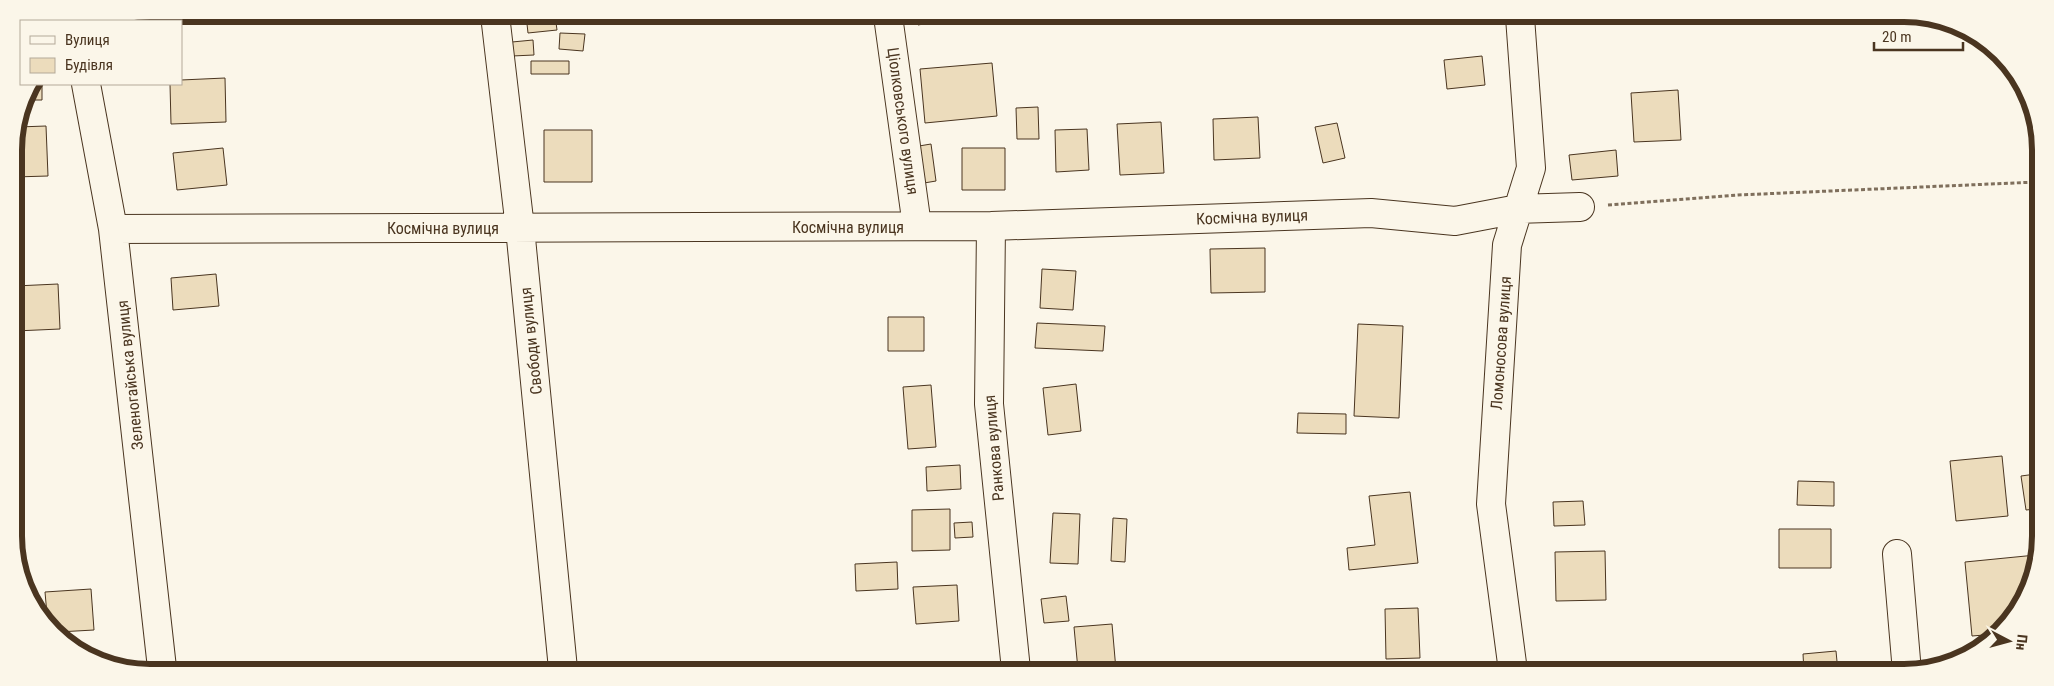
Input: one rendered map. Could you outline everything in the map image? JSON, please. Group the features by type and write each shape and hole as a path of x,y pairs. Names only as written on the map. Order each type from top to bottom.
{"street":[{"name":"Свободи вулиця","path":"496,22 520,228 562,664"},
{"name":"Ціолковського вулиця","path":"889,22 917,226"},
{"name":"Ломоносова вулиця","path":"1512,663 1491,504 1507,245 1531,168 1520,22"},
{"name":"Зеленогайська вулиця","path":"86,85 113,229 162,664"},
{"name":"Космічна вулиця","path":"113,229 991,226 1371,213 1454,221 1518,209 1580,207"},
{"name":"Ранкова вулиця","path":"991,226 988,404 1015,664"},
{"path":"1897,554 1906,663"}],"path":[{"path":"1580,207 1738,195 2032,182"}],"building":[{"path":"527,22 556,22 557,30 528,33"},
{"path":"917,22 934,22 918,25"},
{"path":"560,33 585,34 583,51 559,49"},
{"path":"533,40 534,55 512,56 512,42"},
{"path":"1482,56 1485,85 1447,89 1444,60"},
{"path":"531,61 569,61 569,74 531,74"},
{"path":"992,63 997,116 925,123 920,69"},
{"path":"225,78 226,122 171,124 170,85 182,85 182,80"},
{"path":"41,85 42,85 42,100 33,100"},
{"path":"1678,90 1681,140 1634,142 1631,93"},
{"path":"1038,107 1039,139 1017,139 1016,108"},
{"path":"1258,117 1260,158 1214,160 1213,119"},
{"path":"1161,122 1164,173 1120,175 1117,124"},
{"path":"1337,123 1345,158 1323,163 1315,127"},
{"path":"46,126 48,176 23,177 25,127"},
{"path":"1087,129 1089,170 1056,172 1055,130"},
{"path":"544,130 592,130 592,182 544,182"},
{"path":"931,144 936,181 924,183 919,146"},
{"path":"223,148 227,185 177,190 173,153"},
{"path":"962,148 1005,148 1005,190 962,190"},
{"path":"1616,150 1618,176 1572,180 1569,155"},
{"path":"1265,248 1265,292 1211,293 1210,249"},
{"path":"1042,269 1076,271 1073,310 1040,308"},
{"path":"216,274 219,306 173,310 171,278"},
{"path":"58,284 60,329 23,331 23,286"},
{"path":"888,317 924,317 924,351 888,351"},
{"path":"1037,323 1105,326 1103,351 1035,348"},
{"path":"1358,324 1403,326 1399,418 1354,416"},
{"path":"1076,384 1081,431 1048,435 1043,388"},
{"path":"931,385 936,447 908,449 903,387"},
{"path":"1298,413 1346,414 1346,434 1297,433"},
{"path":"2002,456 2008,516 1956,521 1950,461"},
{"path":"960,465 961,489 927,491 926,467"},
{"path":"2032,475 2032,509 2026,510 2021,476"},
{"path":"1798,481 1834,482 1834,506 1797,505"},
{"path":"1410,492 1418,563 1349,570 1347,548 1375,545 1369,496"},
{"path":"1583,501 1585,525 1554,526 1553,502"},
{"path":"950,509 950,550 912,551 912,510"},
{"path":"1053,513 1080,514 1078,564 1050,563"},
{"path":"1113,518 1127,519 1125,562 1111,561"},
{"path":"972,522 973,537 955,538 954,523"},
{"path":"1779,529 1831,529 1831,568 1779,568"},
{"path":"1605,551 1606,600 1556,601 1555,552"},
{"path":"2029,556 2022,584 2010,607 2003,616 1984,616 1984,635 1972,636 1965,562"},
{"path":"897,562 898,589 856,591 855,564"},
{"path":"957,585 959,621 916,624 913,587"},
{"path":"91,589 94,630 67,632 47,609 45,592"},
{"path":"1066,596 1069,621 1044,623 1041,599"},
{"path":"1418,608 1420,658 1386,659 1385,609"},
{"path":"1112,624 1115,663 1077,663 1074,627"},
{"path":"1836,651 1837,663 1804,663 1803,654"}]}
